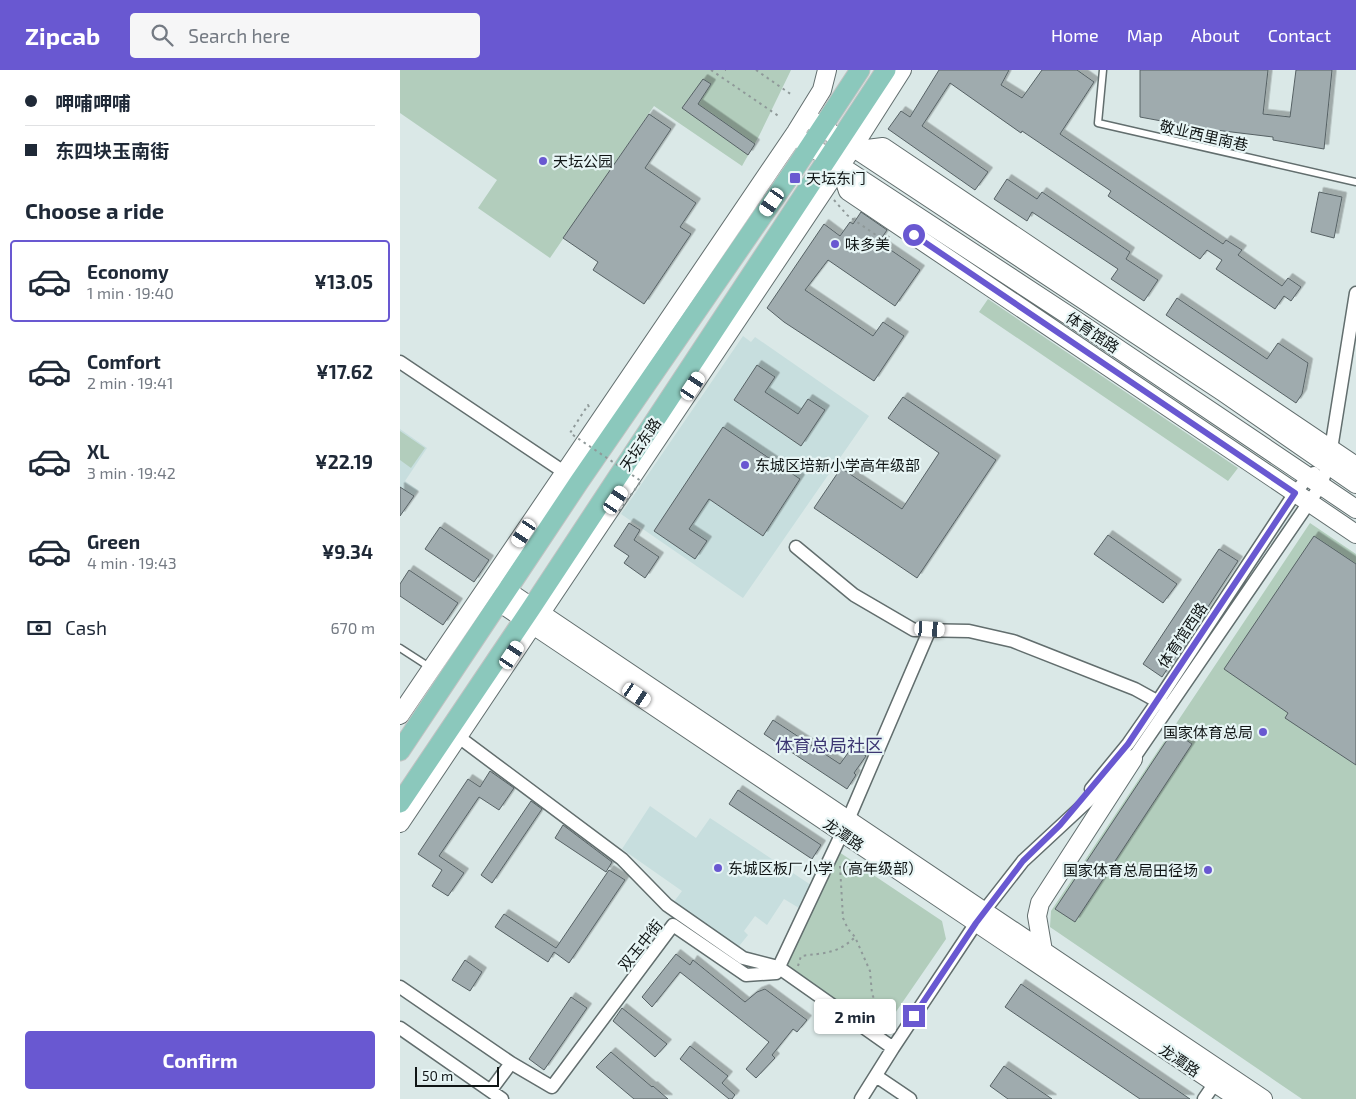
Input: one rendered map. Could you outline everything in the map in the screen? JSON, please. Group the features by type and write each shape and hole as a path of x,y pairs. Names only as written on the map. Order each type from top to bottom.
{"main road":[{"name":"天坛东路","path":"400,751 440,674 503,596 572,477 810,146 860,70"},
{"name":"天坛东路","path":"400,803 453,733 834,163 847,143 886,70"}],"street":[{"path":"400,715 440,674 572,477 806,116 822,90 827,70"},
{"name":"天坛东路","path":"847,143 902,70"},
{"name":"体育馆路","path":"806,116 1215,387 1330,457 1356,484"},
{"path":"794,135 834,163 848,191 1356,534"},
{"name":"体育馆路","path":"834,163 1074,319 1356,509"},
{"path":"1356,296 1330,457 1356,466"},
{"path":"400,362 572,477"},
{"name":"体育馆西路","path":"1060,825 1163,704 1310,503 1315,481 1330,457"},
{"name":"体育馆西路","path":"862,1099 893,1048 980,917 1023,861 1133,759 1163,704 1295,493 1315,481"},
{"path":"796,547 854,595 914,630 969,631 1013,641 1111,679 1163,704"},
{"name":"龙潭路","path":"503,596 980,917 1239,1099"},
{"path":"783,971 832,852 930,629"},
{"path":"400,822 453,733 622,859 667,904 743,958 783,971 893,1048"},
{"path":"1043,951 1037,916 1040,903 1133,759"},
{"name":"龙潭路","path":"980,917 1043,951 1264,1099"},
{"name":"双玉中街","path":"511,1063 552,1087 673,925 746,975 783,971"},
{"path":"400,987 511,1063 497,1096 400,1028"},
{"path":"876,1076 910,1099"},
{"path":"1204,1099 1215,1083"}],"lane":[{"name":"敬业西里南巷","path":"1103,70 1098,124 1356,182"},
{"path":"400,648 440,674"}],"path":[{"path":"711,70 780,117"},
{"path":"756,70 792,95"},
{"path":"830,195 846,215 886,242 890,237 885,233"},
{"path":"589,407 570,433 641,481 618,513"},
{"path":"832,852 839,859 842,918 855,937 870,971 872,994 886,1031"},
{"path":"783,971 800,965 801,956 833,952 846,945 855,937"}],"shaded area":[{"name":"东城区培新小学高年级部","path":"743,336 751,342 755,337 869,416 743,598 621,514"},
{"path":"400,429 427,448 405,481 418,490 400,516"},
{"name":"东城区板厂小学（高年级部）","path":"650,806 696,838 710,818 814,887 799,908 784,899 767,925 755,916 744,931 748,935 736,950 673,903 682,891 622,849"}],"green space":[{"name":"天坛公园","path":"400,70 791,70 759,136 742,166 654,106 550,258 478,208 497,180 400,113"},
{"path":"988,299 1238,468 1228,481 979,312"},
{"path":"400,431 425,448 411,468 400,460"},
{"name":"国家体育总局","path":"1310,523 1356,554 1356,1099 1302,1099 1050,927 1051,911"},
{"path":"839,852 942,921 946,939 880,1035 789,971 786,963"}],"building":[{"path":"939,70 1009,70 1001,85 1022,98 1042,70 1077,70 1094,82 1060,134 1223,244 1226,240 1242,250 1238,255 1282,286 1288,278 1301,287 1291,301 1284,296 1275,309 1216,269 1222,260 1207,250 1200,259 1108,196 1111,191 1022,131 1021,133 950,83 922,126 988,172 975,190 888,129 901,111 910,117"},
{"path":"1140,70 1268,70 1263,114 1290,117 1296,70 1332,70 1324,149 1273,140 1273,137 1199,128 1140,117"},
{"path":"703,79 711,84 698,104 755,144 748,155 682,108"},
{"path":"649,114 671,129 645,168 696,203 680,227 691,234 644,304 593,270 598,262 563,238"},
{"path":"1007,179 1037,199 1042,192 1130,252 1126,259 1158,280 1144,301 1111,279 1118,269 1032,212 1027,221 994,199"},
{"path":"1319,192 1342,197 1334,238 1311,232"},
{"path":"861,212 887,230 879,242 920,270 895,306 828,260 805,290 873,336 883,322 904,336 874,381 784,322 767,308 824,224 840,236 850,222 853,224"},
{"path":"1177,298 1267,359 1278,343 1308,363 1302,394 1296,403 1166,315"},
{"path":"757,365 775,377 765,392 798,414 808,399 825,410 801,446 734,400"},
{"path":"903,397 996,460 917,578 814,508 841,468 902,509 939,453 888,418"},
{"path":"723,427 800,479 763,536 709,499 689,529 707,541 695,559 654,531"},
{"path":"400,487 414,496 400,516"},
{"path":"629,523 640,530 634,540 659,557 645,578 624,563 629,556 614,546"},
{"path":"440,527 489,560 474,582 425,549"},
{"path":"1108,535 1177,584 1163,603 1094,554"},
{"path":"1314,536 1356,564 1356,765 1285,718 1288,713 1224,669"},
{"path":"1219,549 1238,561 1162,677 1143,664"},
{"path":"409,570 458,603 443,625 400,596 400,584"},
{"path":"773,720 840,764 853,746 866,756 854,773 856,775 847,789 764,734"},
{"path":"1173,731 1192,744 1075,922 1055,909"},
{"path":"490,771 514,788 499,810 479,797 439,856 464,873 448,896 432,886 442,870 418,854 468,779 480,787"},
{"path":"738,790 821,845 812,859 729,804"},
{"path":"531,801 542,809 492,883 481,875"},
{"path":"563,825 612,862 606,872 555,838"},
{"path":"609,870 625,880 569,963 554,952 548,962 495,927 504,914 556,948"},
{"path":"676,954 690,965 693,960 745,1002 757,992 765,989 807,1020 797,1032 793,1029 772,1055 775,1058 756,1078 746,1069 769,1042 680,972 652,1007 642,997"},
{"path":"465,960 482,972 470,991 452,980"},
{"path":"1021,984 1190,1099 1140,1099 1005,1007"},
{"path":"571,997 587,1008 544,1070 529,1059"},
{"path":"622,1008 667,1044 655,1057 613,1021"},
{"path":"690,1046 728,1076 722,1083 735,1095 732,1099 729,1099 680,1059"},
{"path":"611,1052 668,1099 634,1099 596,1067"},
{"path":"1004,1066 1052,1099 1008,1099 990,1086"}],"place":[{"name":"天坛公园","path":"543,161"},
{"name":"天坛东门","path":"795,178"},
{"name":"味多美","path":"835,244"},
{"name":"东城区培新小学高年级部","path":"745,465"},
{"name":"国家体育总局","path":"1263,732"},
{"name":"东城区板厂小学（高年级部）","path":"718,868"},
{"name":"国家体育总局田径场","path":"1208,870"}],"district":[{"name":"体育总局社区","path":"829,745"}],"route":[{"path":"914,235 1295,493 1128,744 1060,825 1023,861 976,923 914,1016"}]}
